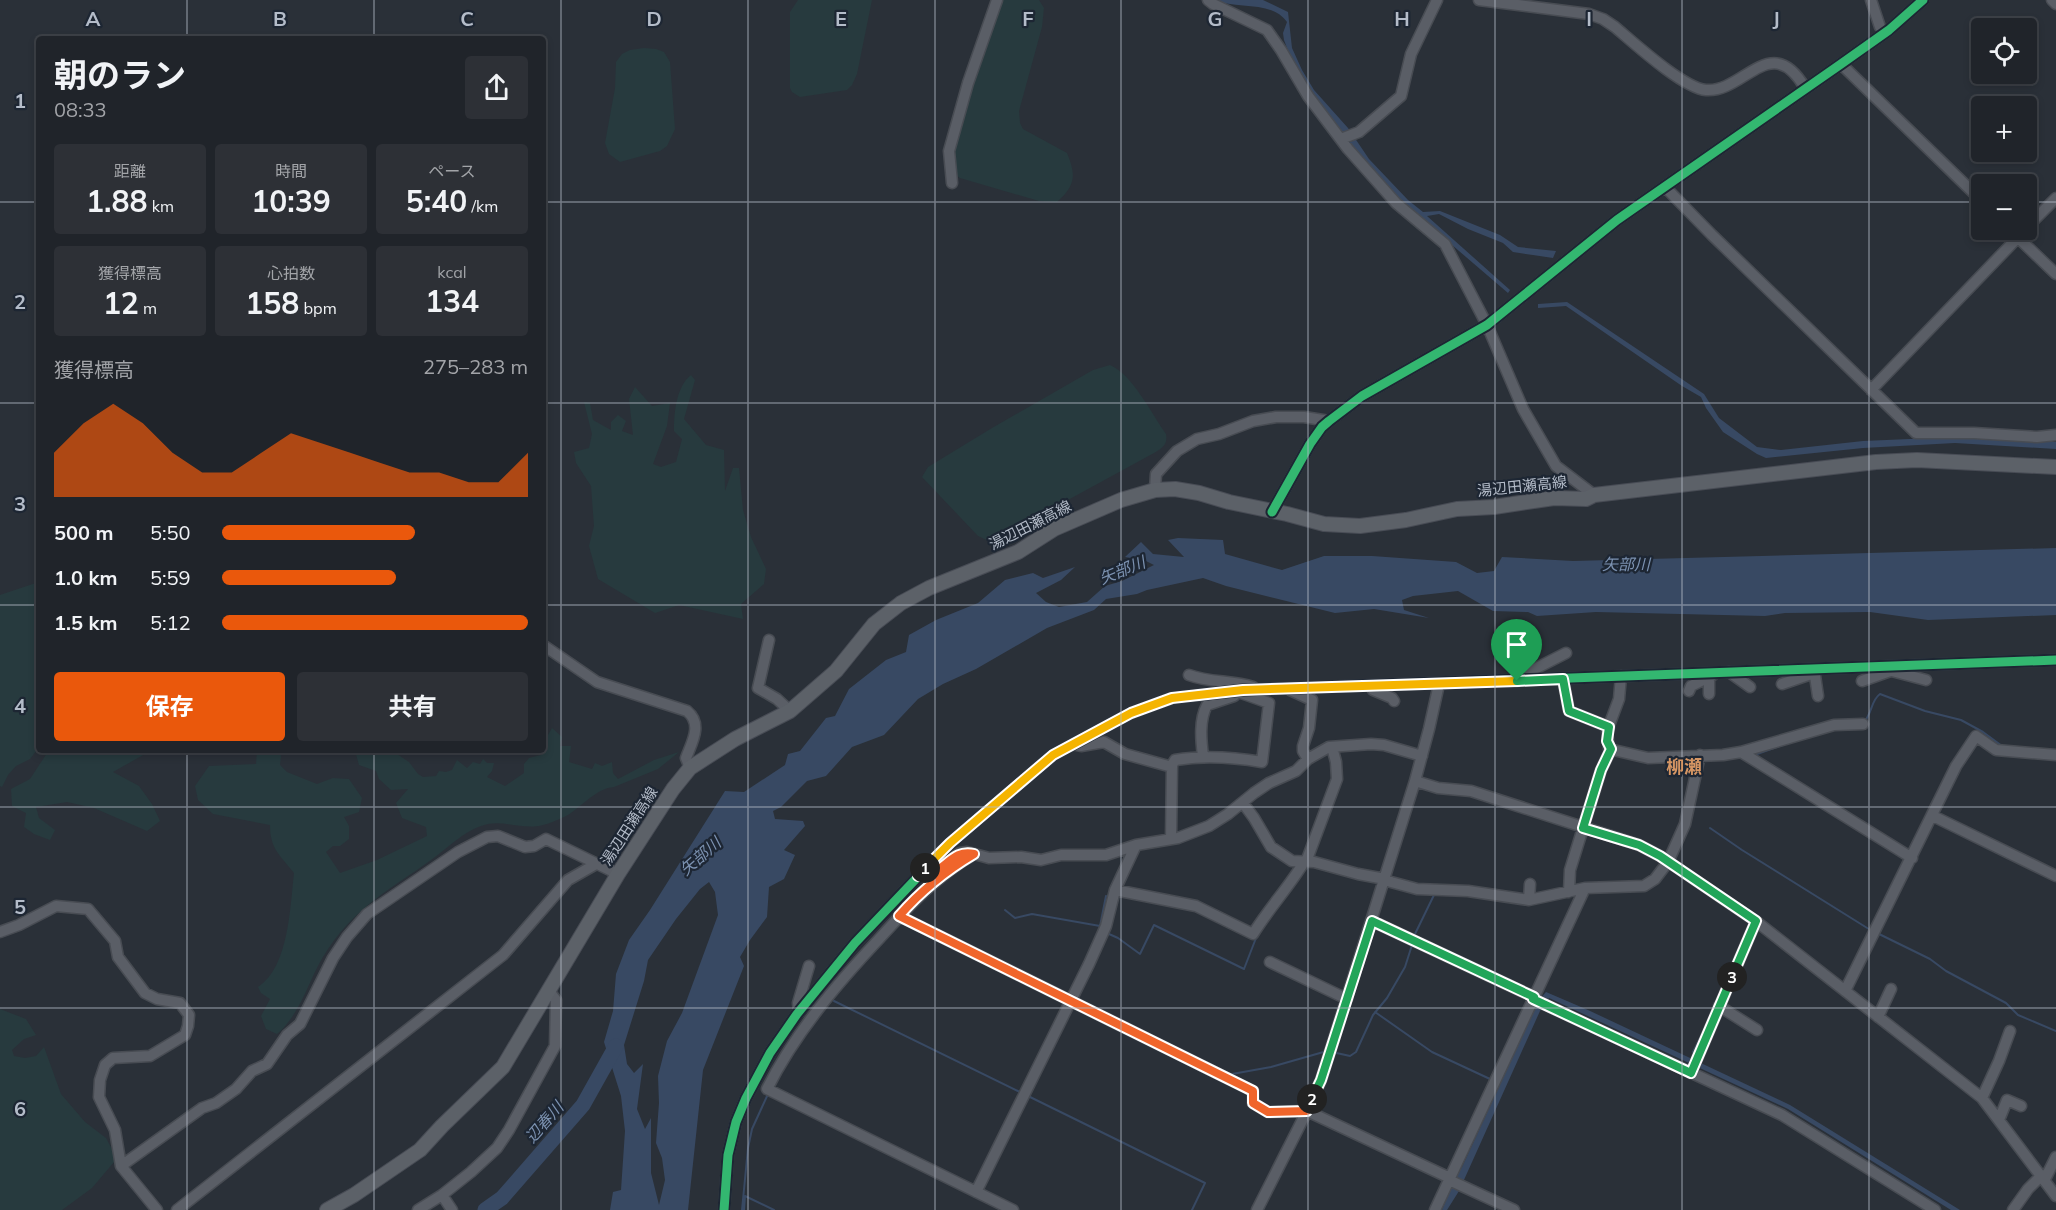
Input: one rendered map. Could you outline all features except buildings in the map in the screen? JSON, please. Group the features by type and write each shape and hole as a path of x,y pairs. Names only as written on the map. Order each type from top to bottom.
{"main road":[{"name":"湯辺田瀬高線","path":"327,1210 354,1195 420,1150 503,1067 618,874 673,789 690,768 735,739 790,711 836,671 874,624 901,603 929,588 1018,552 1054,528 1121,500 1155,490 1175,489 1199,493 1324,524 1360,526 1406,520 1457,509 1494,507 1554,498 1586,499 1594,495 1876,462 1917,460 2056,467"}],"street":[{"path":"952,183 949,151 968,82 997,0"},
{"path":"1208,0 1267,30 1308,96 1341,140 1396,203 1445,244 1487,325 1523,409 1556,466 1594,495"},
{"path":"1341,140 1359,132 1401,96 1411,54 1437,0"},
{"path":"1479,0 1589,14 1603,19 1681,80 1697,88 1718,89 1764,66 1778,63 1789,67 1805,88"},
{"path":"1871,0 1880,27"},
{"path":"1272,512 1310,444 1329,421 1362,396 1487,325 1617,220 1841,64 1888,30 1923,0"},
{"path":"2052,0 2056,4"},
{"path":"1841,64 1971,190"},
{"path":"1665,186 1720,243 1916,433 1974,433 2037,437 2056,435"},
{"path":"2037,215 2056,198"},
{"path":"1871,390 2012,240"},
{"path":"2028,240 2056,274"},
{"path":"1155,490 1156,474 1177,451 1197,439 1219,434 1253,421 1276,417 1304,417 1329,421"},
{"path":"769,640 758,688 777,699 790,711"},
{"path":"546,647 597,682 687,711 693,716 696,730 686,758 690,768"},
{"path":"1517,681 1523,675 1566,653"},
{"path":"724,1210 728,1155 736,1122 746,1098 770,1053 799,1012 855,943 950,843 1053,755 1131,713 1172,698 1259,689 1621,676 1713,675 1729,672 1814,671 1880,667 1895,669 2056,660"},
{"path":"1862,681 1895,669 1926,680"},
{"path":"1782,684 1814,671"},
{"path":"1814,671 1818,696"},
{"path":"1729,672 1750,687"},
{"path":"1189,675 1199,679 1241,683 1259,689"},
{"path":"1689,691 1690,686 1713,675"},
{"path":"1709,694 1713,675"},
{"path":"1621,676 1619,699 1609,727 1607,741 1611,749 1648,758 1724,755 1834,725 1863,724"},
{"path":"1563,679 1569,711 1609,727"},
{"path":"1257,1210 1321,1080 1415,781 1439,684"},
{"path":"1371,686 1373,690 1394,701"},
{"path":"1286,689 1312,700 1309,728 1303,746 1308,759"},
{"path":"1171,839 1172,767 1175,760 1203,756 1262,762 1269,703 1239,692 1207,705 1203,718 1201,742 1203,756"},
{"path":"1845,991 1956,766 1976,736 1996,750 2056,755"},
{"path":"1074,744 1081,746 1104,742 1125,754 1172,767"},
{"path":"918,876 929,876 960,853 989,858 1021,857 1041,861 1060,855 1106,855 1136,845 1171,839 1209,826 1269,783 1296,771 1308,759 1332,747 1384,745 1422,756"},
{"path":"1115,890 1196,906 1253,934 1265,914 1292,882 1305,862 1336,779 1336,762 1332,747"},
{"path":"1569,892 1570,870 1601,770 1611,749"},
{"path":"1741,752 1912,858"},
{"path":"1243,803 1270,847 1292,861 1385,879 1417,889 1468,891 1529,900 1585,888 1644,886 1655,879 1668,862 1684,824 1700,755"},
{"path":"1415,781 1438,788 1471,791 1639,845 1668,862 1756,921 1982,1098 2048,1184"},
{"path":"1592,798 1604,802"},
{"path":"1933,816 2056,876"},
{"path":"121,1166 202,1108 216,1103 236,1089 252,1071 267,1064 287,1035 300,1024 333,958 367,914 458,852 487,837 498,836 525,847 534,846 546,839 618,874"},
{"path":"976,1192 1107,926 1115,890 1136,845"},
{"path":"974,854 958,863 926,889 862,957 810,1020 788,1051 767,1089 1012,1210"},
{"path":"177,1210 503,955 568,880 596,864"},
{"path":"1529,900 1530,885"},
{"path":"1435,1210 1454,1181 1538,1001 1585,888"},
{"path":"0,932 27,922 56,906 88,909 115,941 118,957 145,993 157,999 180,1003 189,1015 185,1035 150,1056 113,1058 105,1065 100,1080 99,1097 115,1130 121,1166 157,1210"},
{"path":"899,916 1253,1091 1253,1103 1268,1112 1307,1111 1514,1210"},
{"path":"1372,921 1538,1001 1693,1066 1782,1115 1935,1210"},
{"path":"1693,1066 1756,921"},
{"path":"1270,962 1347,999"},
{"path":"799,1012 798,1003 809,966"},
{"path":"1732,977 1735,988"},
{"path":"1878,1017 1891,989"},
{"path":"418,1210 443,1197 497,1148 509,1130 555,1046 556,1000 549,991"},
{"path":"1719,1006 1757,1030"},
{"path":"1982,1098 2010,1031"},
{"path":"1999,1120 2007,1100 2020,1106"},
{"path":"2048,1184 2056,1157"},
{"path":"2013,1210 2028,1189 2048,1184"},
{"path":"443,1197 452,1210"}],"green space":[{"path":"798,0 872,0 857,74 847,90 800,97 792,92 790,88 790,12"},
{"path":"999,0 1039,0 1044,8 1042,27 1019,111 1023,129 1067,153 1073,179 1068,190 1057,202 1039,201 960,178 946,161"},
{"path":"644,48 664,52 670,62 675,129 667,146 660,151 620,162 609,154 605,143 615,88 616,62 622,54 630,50"},
{"path":"1110,365 1134,386 1166,434 1165,444 1154,453 991,542 978,536 922,477 928,467 992,428 1093,370"},
{"path":"691,375 695,380 684,419 706,445 724,450 725,491 733,468 739,468 743,510 751,537 766,569 764,584 741,604 743,619 679,605 655,613 598,579 589,546 594,526 591,486 576,463 574,452 589,448 592,434 584,402 590,403 593,420 611,430 611,422 618,415 626,421 622,431 633,435 629,399 635,387 652,406 670,403 667,426 653,464 661,467 676,462 682,439 674,431 675,409 682,386"},
{"path":"36,583 36,751 30,759 16,766 2,787 0,786 0,595"},
{"path":"552,728 562,737 560,746 571,746 569,762 592,769 595,763 602,766 612,762 613,773 618,779 654,760 679,752 658,769 602,791 568,815 552,822 529,827 488,824 465,834 375,899 351,921 321,960 300,1005 286,1025 277,1034 266,1029 261,1016 270,999 261,993 258,987 276,966 282,951 289,919 294,873 274,846 270,825 213,814 198,800 195,786 209,766 256,764 257,753 280,753 280,765 287,772 317,784 333,778 349,779 362,798 359,812 344,817 349,826 349,839 326,852 340,873 377,860 427,836 426,827 402,818 396,803 408,789 391,790 379,779 376,771 359,765 356,753 396,753 409,762 423,777 436,776 439,771 452,770 457,760 467,768 473,762 480,764 483,759 487,763 494,763 487,777 505,786 524,773 524,764 529,758 546,753 546,739"},
{"path":"47,753 147,753 113,772 139,786 152,804 160,821 147,831 94,808 67,802 36,807 39,818 55,830 50,840 24,827 26,813 12,806 11,789 30,779"},
{"path":"0,1009 26,1019 36,1035 24,1039 12,1050 14,1056 25,1058 36,1056 44,1047 61,1094 85,1122 106,1138 114,1153 114,1162 92,1188 62,1210 0,1210"}],"water":[{"path":"1214,0 1263,0 1288,12 1292,48 1314,90 1348,128 1369,159 1408,200 1423,212 1440,211 1500,235 1518,247 1556,251 1553,258 1513,252 1503,243 1439,214 1427,216 1510,290 1508,293 1403,203 1367,165 1310,92 1292,61 1283,33 1287,22 1280,15 1263,8 1233,5"},
{"path":"1567,302 1704,394 1719,418 1757,447 1781,450 1863,441 1956,437 2056,442 2056,449 1955,443 1863,448 1766,458 1723,432 1701,397 1566,306 1538,308 1538,304"},
{"name":"矢部川","path":"1178,538 1223,540 1225,554 1282,570 1324,556 1372,556 1456,562 1477,573 1494,571 1502,557 1573,561 2056,548 2056,615 1928,620 1870,612 1785,613 1765,616 1596,612 1537,616 1528,612 1493,611 1458,591 1413,596 1402,600 1404,610 1429,618 1374,609 1335,613 1226,586 1203,578 1106,599 1094,610 1047,628 918,699 884,735 852,747 826,776 807,781 781,807 773,811 775,819 803,821 805,826 784,850 795,855 784,879 769,887 767,917 740,957 744,966 703,1070 688,1210 610,1210 613,1192 621,1190 625,1131 621,1096 604,1042 613,1011 616,974 629,940 725,791 744,792 785,765 788,754 800,751 826,718 835,716 849,689 886,660 906,652 909,635 936,620 978,603 1005,580 1033,573 1043,578 1075,567 1061,580 1036,593 1046,602 1059,607 1087,602 1105,586 1122,581 1154,565 1144,560 1125,557 1141,542 1153,554 1184,557 1168,540","holes":["709,882 715,892 718,915 682,1013 667,1041 658,1076 659,1103 656,1143 662,1158 665,1180 659,1205 651,1173 651,1118 645,1129 637,1109 643,1064 634,1073 627,1064 624,1045 644,981 648,960 700,889"]},
{"path":"1546,992 1790,1105 1960,1210 1951,1210 1788,1109 1549,998 1540,1011 1459,1191 1447,1210 1442,1210 1539,1000"}],"waterway":[{"path":"1864,722 1880,694 1925,711 1961,720 2002,746"},
{"path":"1757,754 1783,745"},
{"path":"1710,828 1872,931"},
{"path":"1414,936 1434,895"},
{"path":"1005,910 1015,918 1032,914 1100,926 1106,896"},
{"path":"1109,934 1140,954 1154,925 1244,969 1256,938"},
{"path":"1877,933 1930,959 1946,971 2006,1003 2018,1015 2056,1031"},
{"path":"1332,1052 1350,1056 1356,1052 1373,1015 1387,998 1405,967 1412,945"},
{"path":"834,1001 1020,1092"},
{"path":"1375,1012 1432,1052 1490,1079"},
{"path":"1693,1052 1702,1034"},
{"name":"辺春川","path":"485,1210 502,1198 583,1105 616,1046"},
{"path":"1232,1076 1232,1074 1271,1067 1327,1051"},
{"path":"742,1210 752,1129 768,1094"},
{"path":"1028,1096 1205,1183 1192,1210"},
{"path":"744,1210 745,1196 774,1210"}],"cycle path":[{"path":"1272,512 1310,444 1329,421 1362,396 1487,325 1617,220 1889,30 1923,0"},
{"path":"724,1210 728,1155 736,1122 746,1098 770,1053 797,1014 855,943 950,843 1053,755 1131,713 1172,698 1243,690 2056,660"}],"district":[{"name":"柳瀬","path":"1684,766"}],"route":[{"path":"1563,679 1569,711 1609,727 1607,741 1611,749 1601,770 1583,828 1639,845 1660,856 1756,921 1691,1073 1372,921 1321,1080 1307,1111 1268,1112 1253,1103 1253,1091 899,916 926,889 958,863 974,854 960,853 929,876 918,876 950,843 1053,755 1131,713 1172,698 1243,690 1517,681 1563,679"}]}
